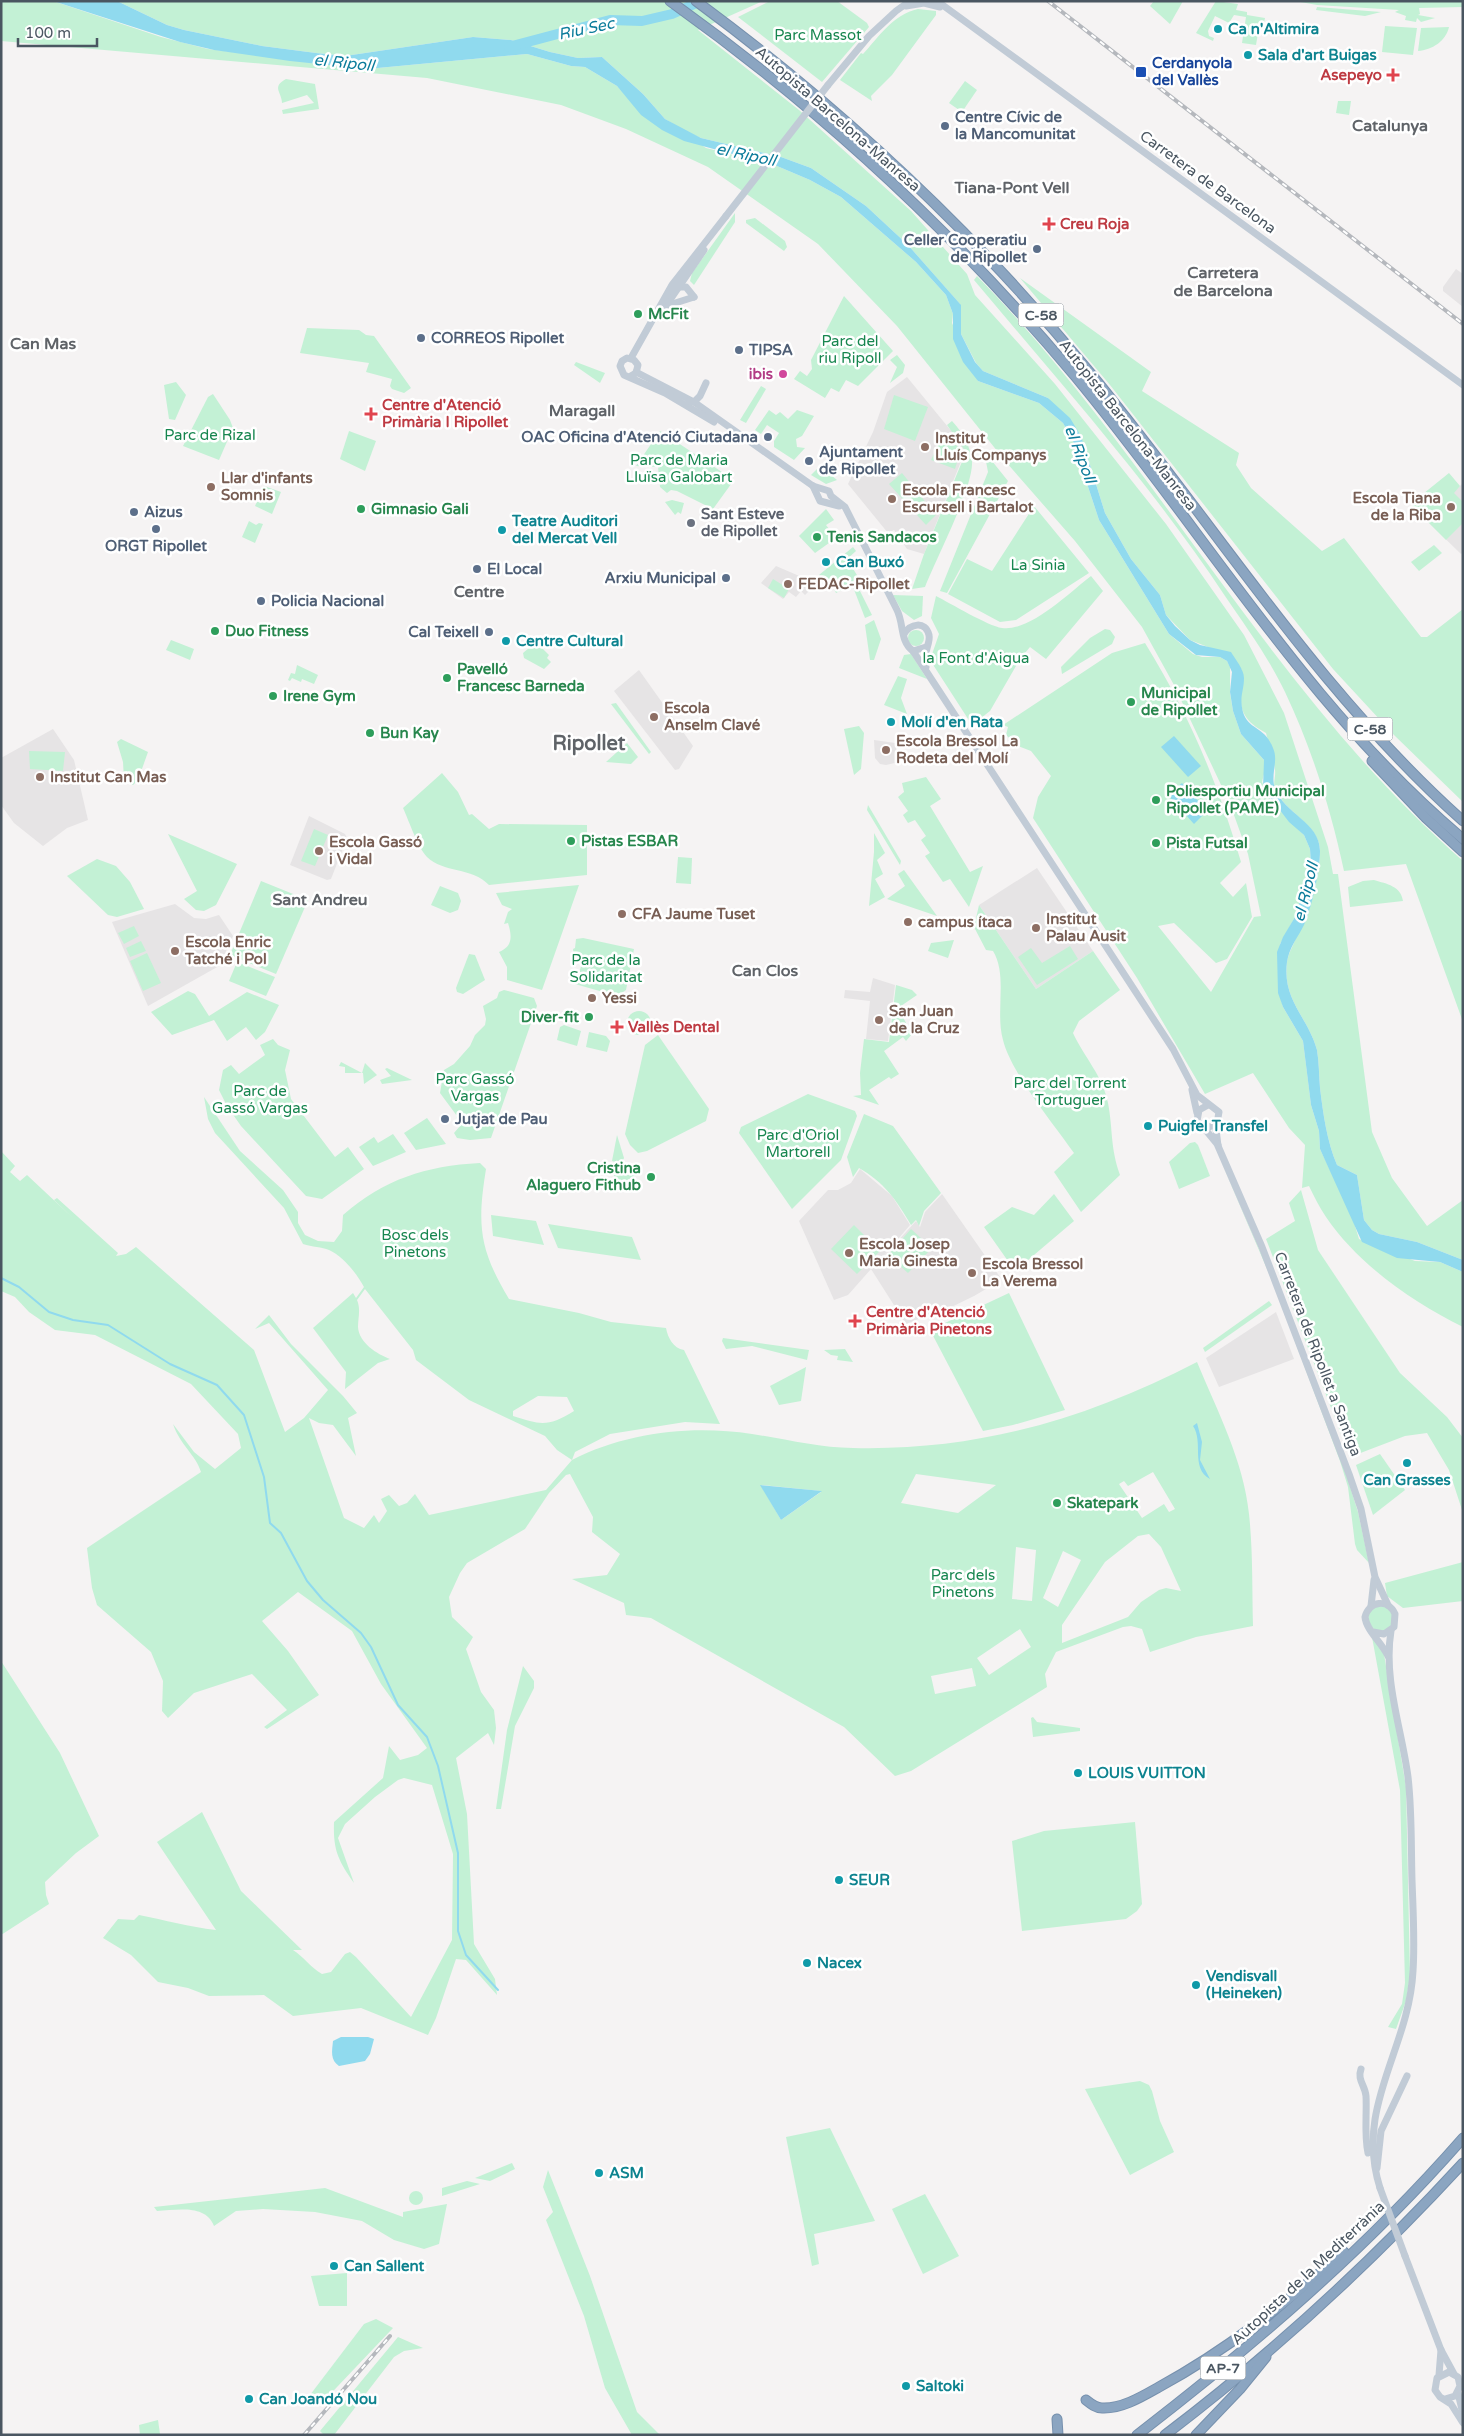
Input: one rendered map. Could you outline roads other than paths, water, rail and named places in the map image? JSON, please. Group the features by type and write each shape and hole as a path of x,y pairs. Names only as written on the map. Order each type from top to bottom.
{"highway":[{"name":"Autopista Barcelona-Manresa","path":"670,1 708,28 846,140 932,220 988,277 1076,378 1301,671 1388,770 1463,840"},
{"name":"Autopista Barcelona-Manresa","path":"696,1 812,92 880,151 987,256 1041,315 1113,402 1262,598 1329,682 1394,754 1463,821"},
{"path":"1301,671 1325,708 1426,818 1463,852"},
{"name":"Autopista de la Mediterrània","path":"1137,2435 1231,2362 1368,2238 1463,2138"},
{"name":"Autopista de la Mediterrània","path":"1165,2435 1271,2349 1362,2266 1463,2163"},
{"path":"1086,2400 1096,2407 1112,2408 1148,2393 1176,2377 1244,2335 1348,2249 1368,2238"},
{"path":"1196,2435 1260,2367 1271,2349"},
{"path":"1057,2419 1058,2435"}],"main road":[{"name":"Carretera de Barcelona","path":"937,1 1463,385"},
{"path":"736,434 665,393 622,374 620,366 624,359 630,358 636,348 642,344 689,262 857,50 905,3 924,3 948,10"},
{"path":"663,306 679,286 717,228"},
{"path":"679,286 689,262"},
{"path":"686,275 688,289"},
{"path":"679,286 688,289 694,296"},
{"path":"679,286 685,293 694,296"},
{"path":"663,306 694,296"},
{"path":"629,377 636,372 638,365 630,358"},
{"path":"636,372 684,395 736,434 813,486 829,491 831,499"},
{"path":"665,393 694,402 696,407 710,419"},
{"path":"684,395 698,395"},
{"path":"694,402 698,395"},
{"path":"698,395 702,408"},
{"path":"813,486 820,501 831,499 843,504 900,616 905,643 913,650 1173,1049 1192,1085 1208,1105 1216,1108 1219,1112 1217,1124 1218,1146"},
{"path":"817,495 822,489"},
{"path":"900,616 914,625 922,626 928,632 929,641 924,657 926,670"},
{"path":"904,634 914,625"},
{"path":"913,650 926,647"},
{"path":"1192,1085 1197,1121 1218,1146"},
{"path":"1197,1113 1202,1107 1208,1105"},
{"path":"1204,1128 1213,1127 1217,1124"},
{"name":"Carretera de Ripollet a Santiga","path":"1218,1146 1265,1254 1350,1474 1361,1509 1375,1577"},
{"path":"1374,2170 1372,2133 1379,2096 1407,2011 1413,1973 1410,1806 1406,1766 1389,1659 1391,1631 1396,1617 1388,1605 1375,1577"},
{"path":"1375,1577 1371,1606 1365,1614 1365,1620 1382,1644 1389,1659"},
{"path":"1371,1606 1383,1603 1388,1605"},
{"path":"1372,1632 1382,1634 1391,1631"},
{"path":"1361,2069 1359,2078 1366,2094 1366,2142 1374,2170 1440,2350 1460,2382 1458,2393 1463,2414"},
{"path":"1380,2188 1377,2163 1379,2138 1384,2122 1407,2076"},
{"path":"1440,2350 1439,2375 1434,2386 1437,2394 1445,2399 1456,2411 1463,2423"},
{"path":"1439,2375 1449,2372 1454,2374"},
{"path":"1445,2399 1452,2398 1458,2393"}],"water":[{"name":"el Ripoll","path":"53,1 117,1 167,25 184,30 262,46 345,56 473,37 511,40 578,58 602,57 643,94 665,119 701,138 781,157 811,168 866,206 908,245 961,305 961,334 975,362 983,371 1048,398 1070,418 1081,436 1105,513 1131,559 1160,595 1166,615 1190,640 1200,645 1231,652 1241,668 1244,675 1243,712 1245,718 1266,736 1273,748 1275,753 1273,778 1275,788 1286,805 1314,833 1320,851 1313,899 1304,925 1290,952 1286,975 1292,998 1313,1038 1317,1050 1324,1117 1337,1165 1357,1175 1364,1220 1372,1230 1379,1234 1417,1242 1463,1260 1463,1272 1440,1262 1397,1258 1362,1242 1320,1149 1319,1131 1311,1105 1303,1041 1283,1007 1278,993 1277,952 1283,937 1295,917 1311,865 1310,849 1304,835 1289,822 1263,788 1264,760 1241,734 1233,711 1230,692 1232,672 1227,661 1220,657 1196,655 1169,634 1099,520 1073,441 1063,423 1039,403 978,381 963,362 953,339 953,314 946,295 916,262 841,197 810,180 777,166 684,141 662,130 641,115 617,86 585,67 571,66 527,54 367,69 290,61 214,50 180,42"},
{"path":"1174,736 1201,766 1188,777 1161,747"},
{"path":"1182,783 1207,811 1194,824 1168,795"},
{"path":"1197,1423 1202,1442 1200,1460 1210,1479 1200,1468 1196,1432 1193,1426"},
{"path":"760,1485 822,1491 781,1520"},
{"path":"341,2037 368,2037 374,2039 370,2054 365,2061 339,2066 336,2064 332,2055 333,2041"}],"waterway":[{"name":"Riu Sec","path":"509,47 610,20 642,21 672,14 701,1"},
{"path":"1,1278 19,1287 49,1312 73,1320 108,1325 170,1364 217,1385 244,1415 264,1477 270,1523 281,1533 307,1581 323,1600 361,1633 371,1647 398,1705 427,1737 438,1766 458,1853 458,1931 466,1955 498,1990"}],"railway":[{"path":"1048,1 1463,324"},
{"path":"304,2435 390,2336"}],"place":[{"name":"Ca n'Altimira","path":"1218,29"},
{"name":"Sala d'art Buigas","path":"1248,55"},
{"name":"Cerdanyola del Vallès","path":"1141,72"},
{"name":"Asepeyo","path":"1393,75"},
{"name":"Centre Cívic de la Mancomunitat","path":"945,126"},
{"name":"Creu Roja","path":"1049,224"},
{"name":"Celler Cooperatiu de Ripollet","path":"1037,249"},
{"name":"McFit","path":"638,314"},
{"name":"CORREOS Ripollet","path":"421,338"},
{"name":"TIPSA","path":"739,350"},
{"name":"ibis","path":"783,374"},
{"name":"Centre d'Atenció Primària I Ripollet","path":"371,414"},
{"name":"OAC Oficina d'Atenció Ciutadana","path":"768,437"},
{"name":"Institut Lluís Companys","path":"925,447"},
{"name":"Ajuntament de Ripollet","path":"809,461"},
{"name":"Llar d'infants Somnis","path":"211,487"},
{"name":"Escola Francesc Escursell i Bartalot","path":"892,499"},
{"name":"Escola Tiana de la Riba","path":"1451,507"},
{"name":"Gimnasio Gali","path":"361,509"},
{"name":"Aizus","path":"134,512"},
{"name":"Sant Esteve de Ripollet","path":"691,523"},
{"name":"ORGT Ripollet","path":"156,529"},
{"name":"Teatre Auditori del Mercat Vell","path":"502,530"},
{"name":"Tenis Sandacos","path":"817,537"},
{"name":"Can Buxó","path":"826,562"},
{"name":"El Local","path":"477,569"},
{"name":"Arxiu Municipal","path":"726,578"},
{"name":"FEDAC-Ripollet","path":"788,584"},
{"name":"Policia Nacional","path":"261,601"},
{"name":"Duo Fitness","path":"215,631"},
{"name":"Cal Teixell","path":"489,632"},
{"name":"Centre Cultural","path":"506,641"},
{"name":"Pavelló Francesc Barneda","path":"447,678"},
{"name":"Irene Gym","path":"273,696"},
{"name":"Municipal de Ripollet","path":"1131,702"},
{"name":"Escola Anselm Clavé","path":"654,717"},
{"name":"Molí d'en Rata","path":"891,722"},
{"name":"Bun Kay","path":"370,733"},
{"name":"Escola Bressol La Rodeta del Molí","path":"886,750"},
{"name":"Institut Can Mas","path":"40,777"},
{"name":"Poliesportiu Municipal Ripollet (PAME)","path":"1156,800"},
{"name":"Pistas ESBAR","path":"571,841"},
{"name":"Pista Futsal","path":"1156,843"},
{"name":"Escola Gassó i Vidal","path":"319,851"},
{"name":"CFA Jaume Tuset","path":"622,914"},
{"name":"campus ítaca","path":"908,922"},
{"name":"Institut Palau Ausit","path":"1036,928"},
{"name":"Escola Enric Tatché i Pol","path":"175,951"},
{"name":"Yessi","path":"592,998"},
{"name":"Diver-fit","path":"589,1017"},
{"name":"San Juan de la Cruz","path":"879,1020"},
{"name":"Vallès Dental","path":"617,1027"},
{"name":"Jutjat de Pau","path":"445,1119"},
{"name":"Puigfel Transfel","path":"1148,1126"},
{"name":"Cristina Alaguero Fithub","path":"651,1177"},
{"name":"Escola Josep Maria Ginesta","path":"849,1253"},
{"name":"Escola Bressol La Verema","path":"972,1273"},
{"name":"Centre d'Atenció Primària Pinetons","path":"855,1321"},
{"name":"Can Grasses","path":"1407,1463"},
{"name":"Skatepark","path":"1057,1503"},
{"name":"LOUIS VUITTON","path":"1078,1773"},
{"name":"SEUR","path":"839,1880"},
{"name":"Nacex","path":"807,1963"},
{"name":"Vendisvall (Heineken)","path":"1196,1985"},
{"name":"ASM","path":"599,2173"},
{"name":"Can Sallent","path":"334,2266"},
{"name":"Saltoki","path":"906,2386"},
{"name":"Can Joandó Nou","path":"249,2399"}],"district":[{"name":"Catalunya","path":"1390,125"},
{"name":"Tiana-Pont Vell","path":"1012,187"},
{"name":"Carretera de Barcelona","path":"1223,281"},
{"name":"Can Mas","path":"43,343"},
{"name":"Maragall","path":"582,410"},
{"name":"Centre","path":"479,591"},
{"name":"Ripollet","path":"589,743"},
{"name":"Sant Andreu","path":"320,899"},
{"name":"Can Clos","path":"765,970"}],"park label":[{"name":"Parc Massot","path":"818,35"},
{"name":"Parc del riu Ripoll","path":"850,350"},
{"name":"Parc de Rizal","path":"210,435"},
{"name":"Parc de Maria Lluïsa Galobart","path":"679,468"},
{"name":"La Sinia","path":"1038,565"},
{"name":"la Font d'Aigua","path":"976,658"},
{"name":"Parc de la Solidaritat","path":"606,968"},
{"name":"Parc Gassó Vargas","path":"475,1088"},
{"name":"Parc del Torrent Tortuguer","path":"1070,1092"},
{"name":"Parc de Gassó Vargas","path":"260,1100"},
{"name":"Parc d'Oriol Martorell","path":"798,1144"},
{"name":"Bosc dels Pinetons","path":"415,1244"},
{"name":"Parc dels Pinetons","path":"963,1584"}]}
